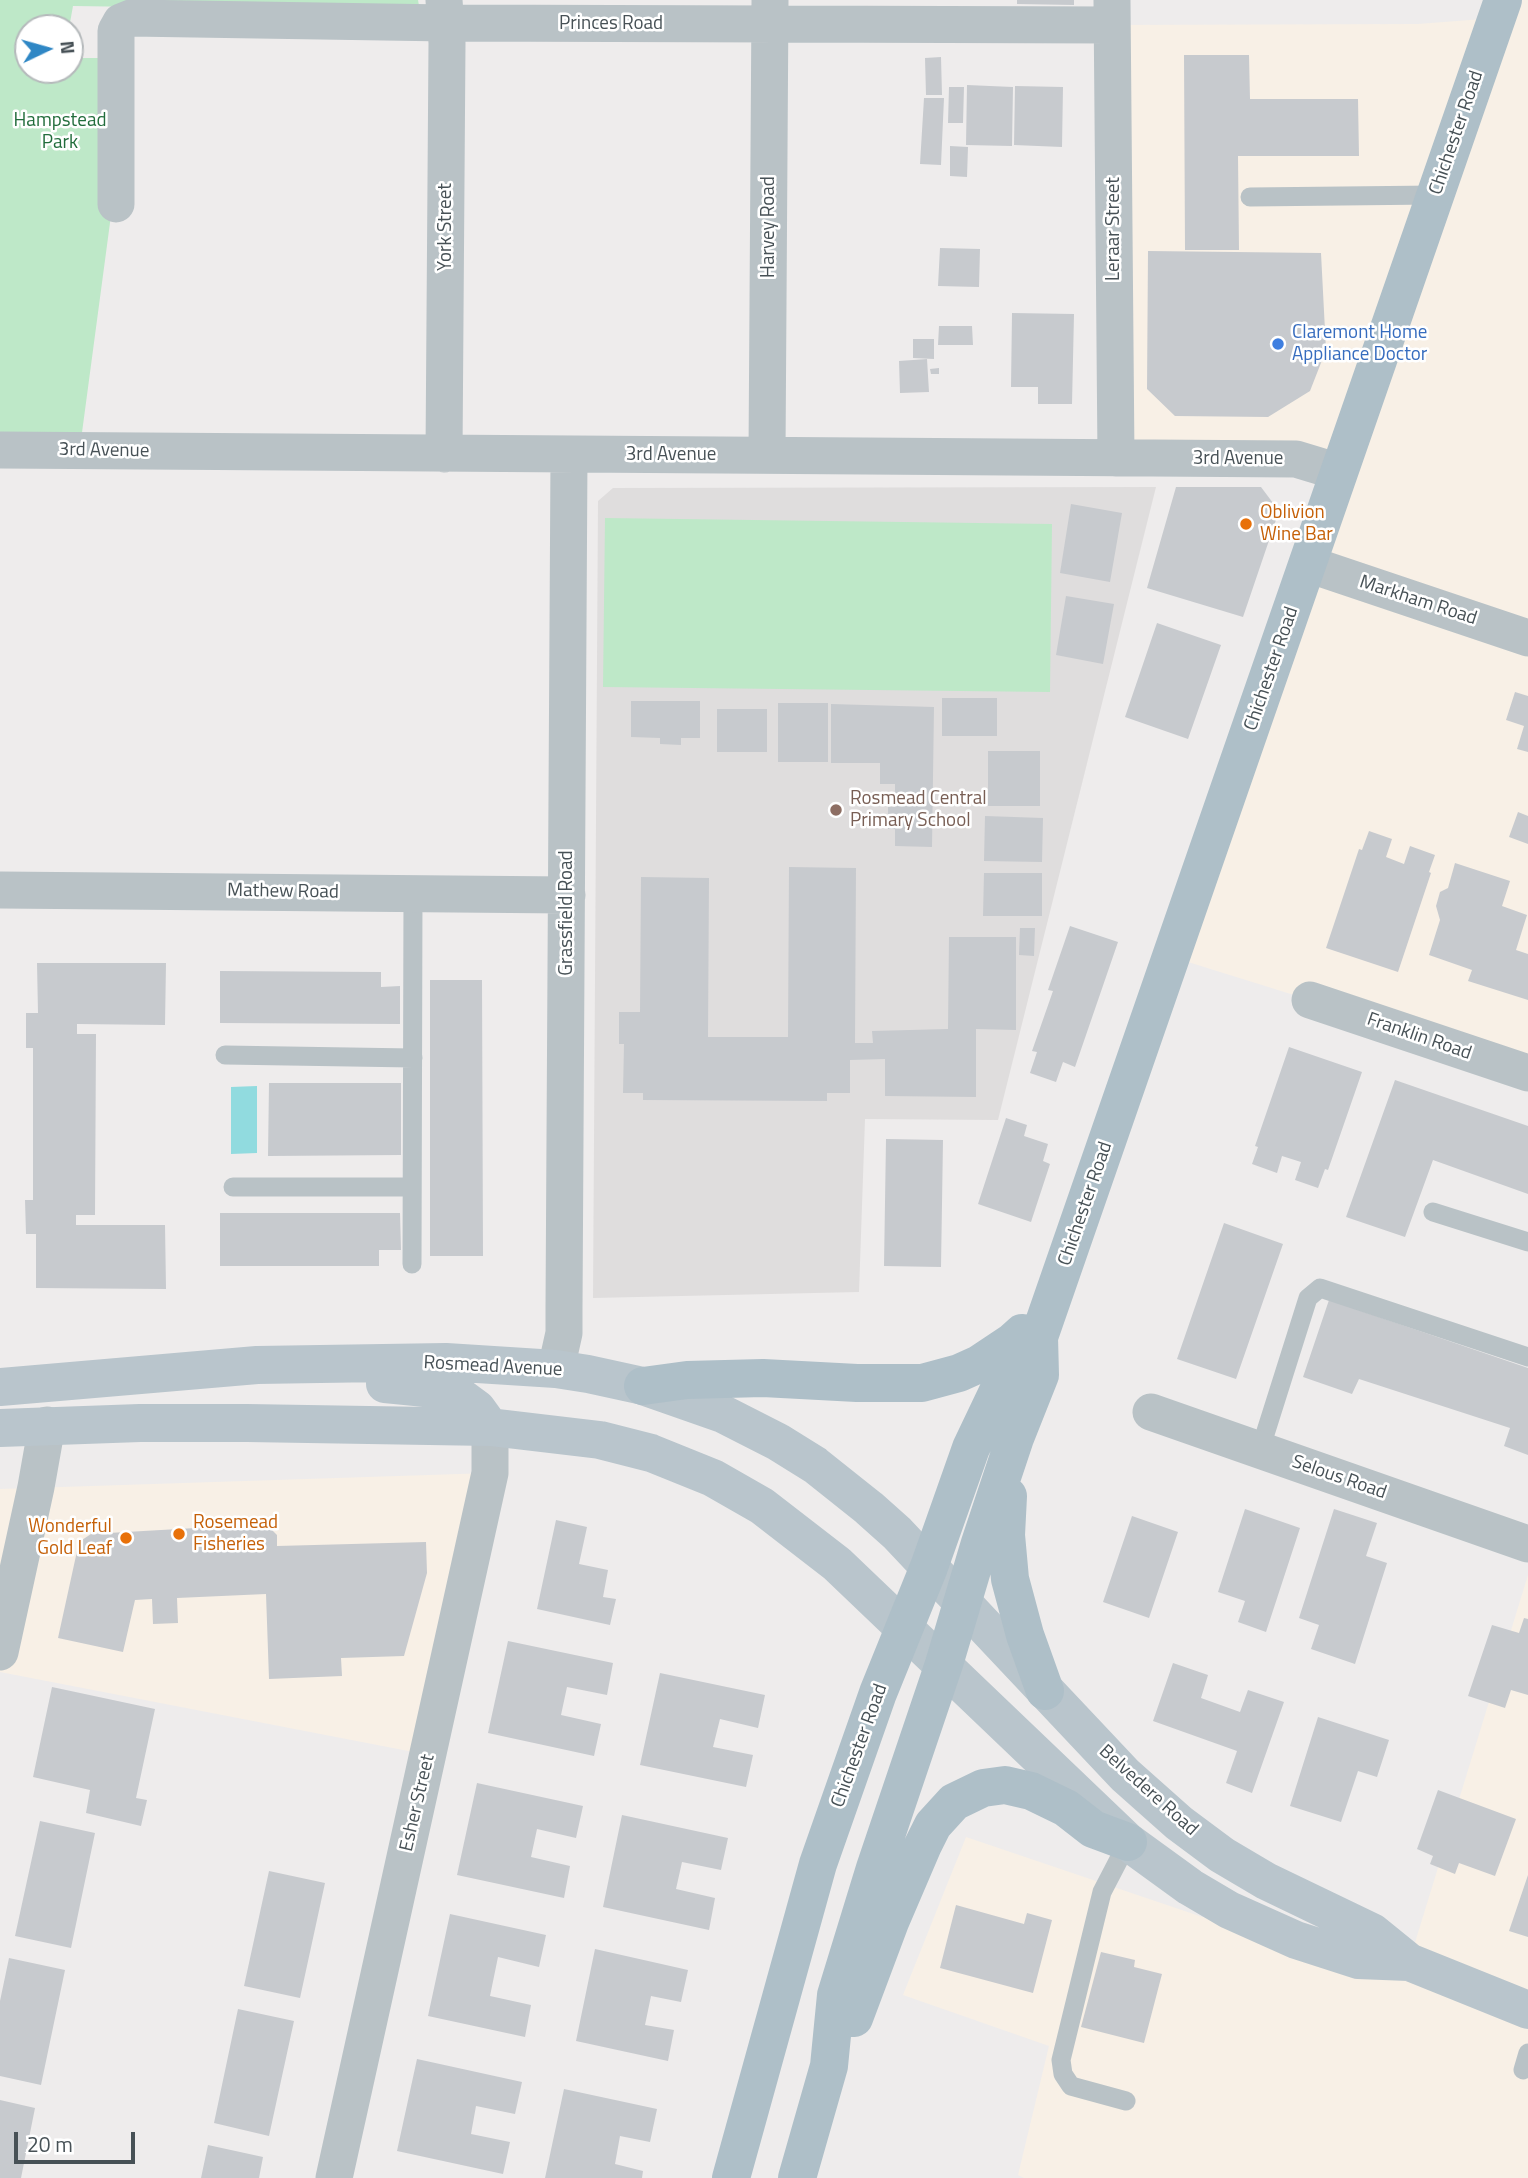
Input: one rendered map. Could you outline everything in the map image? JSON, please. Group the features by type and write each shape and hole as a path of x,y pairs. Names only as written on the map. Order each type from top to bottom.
{"main road":[{"name":"Chichester Road","path":"797,2178 829,2066 836,1995 1015,1438 1040,1375 1045,1319 1503,0"},
{"name":"Chichester Road","path":"731,2178 818,1864 904,1626 929,1567 971,1448 1000,1384 1012,1362 1045,1319"},
{"path":"643,1387 687,1380 763,1378 891,1384 932,1381 979,1364 1045,1319"},
{"name":"Rosmead Avenue","path":"0,1387 287,1364 446,1362 556,1369 643,1387 723,1414 778,1442 815,1465 884,1521 929,1567"},
{"path":"287,1364 339,1379 446,1390 468,1401 490,1427"},
{"path":"0,1428 247,1423 490,1427 600,1440 651,1453 713,1478 762,1506 837,1563 904,1626"},
{"path":"1015,1438 1006,1513 1010,1579 1045,1691"},
{"name":"Belvedere Road","path":"929,1567 1125,1775 1179,1823 1223,1855 1266,1881 1372,1932 1409,1962 1528,2010"},
{"name":"Belvedere Road","path":"904,1626 1128,1842 1190,1887 1228,1910 1296,1940 1357,1960 1409,1962"},
{"path":"829,2066 857,2011 890,1922 923,1845 933,1825 954,1802 983,1788 1005,1785 1031,1791 1066,1808 1093,1829 1128,1842"}],"street":[{"name":"Princes Road","path":"116,204 116,31 121,22 131,19 445,11 1112,12"},
{"name":"York Street","path":"444,454 445,11"},
{"name":"Harvey Road","path":"767,454 770,12"},
{"name":"Leraar Street","path":"1112,12 1116,458"},
{"name":"3rd Avenue","path":"0,450 1296,459 1339,472"},
{"name":"Grassfield Road","path":"556,1369 564,1333 569,455"},
{"name":"Markham Road","path":"1308,564 1528,638"},
{"name":"Mathew Road","path":"0,890 567,895"},
{"name":"Franklin Road","path":"1310,1000 1528,1073"},
{"name":"Selous Road","path":"1151,1412 1528,1544"},
{"path":"0,1652 47,1425"},
{"name":"Esher Street","path":"334,2178 490,1473 490,1427"}],"lane":[{"path":"1250,197 1435,195"},
{"path":"412,1264 413,893"},
{"path":"225,1055 413,1058"},
{"path":"233,1187 412,1187"},
{"path":"1433,1212 1528,1242"},
{"path":"1260,1450 1308,1298 1320,1288 1528,1357"},
{"path":"1126,2101 1071,2086 1063,2074 1061,2060 1102,1892 1128,1842"}],"shaded area":[{"path":"1503,0 1528,0 1528,1073 1172,957 1339,473 1116,458 1112,25 1418,24 1496,18"},
{"name":"Rosmead Central Primary School","path":"1156,487 998,1120 865,1119 859,1292 593,1298 598,501 613,488"},
{"path":"490,1473 429,1755 0,1672 0,1489"},
{"path":"1528,1575 1528,2178 1024,2178 1018,2175 1049,2046 903,1995 966,1837 1356,1969 1409,1962"}],"green space":[{"name":"Hampstead Park","path":"0,0 418,0 420,11 73,6 72,14 14,14 14,84 84,84 84,58 132,58 81,440 0,437"},
{"path":"605,518 1052,524 1050,692 603,687"}],"water":[{"path":"257,1086 257,1153 231,1154 231,1087"}],"building":[{"path":"1017,0 1074,0 1074,5 1017,4"},
{"path":"1184,55 1249,55 1250,99 1358,99 1359,156 1238,156 1239,250 1185,250"},
{"path":"941,57 942,95 926,95 925,58"},
{"path":"967,85 1013,87 1012,146 966,145"},
{"path":"1015,86 1063,87 1062,147 1014,145"},
{"path":"949,87 964,87 963,123 948,123"},
{"path":"924,98 944,98 941,165 920,164"},
{"path":"950,146 968,147 967,177 950,176"},
{"path":"940,248 980,249 979,287 938,286"},
{"path":"1148,251 1321,253 1326,350 1310,391 1268,417 1175,416 1147,389"},
{"path":"1012,313 1074,314 1072,404 1038,404 1038,387 1011,387"},
{"path":"939,326 972,326 973,345 938,345"},
{"path":"913,339 934,339 934,359 913,358"},
{"path":"927,359 929,392 900,393 899,361"},
{"path":"939,368 939,374 931,374 930,369"},
{"path":"1176,487 1261,487 1279,511 1243,617 1147,588"},
{"path":"1071,504 1122,513 1110,582 1060,573"},
{"path":"1066,596 1114,604 1103,664 1056,655"},
{"path":"1157,623 1221,645 1188,739 1125,717"},
{"path":"1515,692 1528,696 1528,752 1517,749 1524,726 1506,720"},
{"path":"942,698 997,698 997,736 942,736"},
{"path":"631,701 700,701 700,738 681,738 681,745 660,744 660,738 631,737"},
{"path":"778,703 828,703 828,762 778,762"},
{"path":"831,704 934,707 932,847 895,846 895,829 888,829 888,807 895,807 895,784 880,784 880,763 831,763"},
{"path":"717,709 767,709 767,752 717,752"},
{"path":"988,751 1040,751 1040,806 988,806"},
{"path":"1518,812 1528,816 1528,844 1509,837"},
{"path":"985,816 1043,818 1042,862 984,861"},
{"path":"1369,831 1392,839 1386,857 1404,864 1410,846 1435,855 1398,972 1326,948 1359,849 1362,850"},
{"path":"1455,863 1510,881 1502,906 1527,915 1516,950 1528,954 1528,1000 1468,981 1472,970 1429,955 1440,920 1436,906 1440,892 1448,888"},
{"path":"789,867 856,868 855,1043 873,1043 872,1031 948,1029 949,937 1016,937 1016,1030 976,1029 976,1097 885,1096 885,1059 850,1060 850,1093 827,1093 827,1101 643,1100 643,1093 623,1093 624,1044 619,1044 619,1012 640,1012 641,877 709,878 708,1037 788,1037"},
{"path":"984,873 1042,873 1042,916 983,916"},
{"path":"1070,926 1118,942 1075,1067 1063,1062 1056,1082 1030,1073 1037,1052 1032,1051 1053,991 1048,990"},
{"path":"1020,928 1035,928 1034,956 1019,955"},
{"path":"37,963 166,963 165,1025 77,1024 77,1034 96,1034 95,1215 76,1215 76,1225 165,1225 166,1289 36,1288 36,1234 26,1234 25,1200 33,1200 33,1048 26,1048 26,1013 38,1013"},
{"path":"220,971 381,972 381,987 400,986 400,1024 220,1023"},
{"path":"430,980 482,980 483,1256 430,1256"},
{"path":"1289,1047 1362,1072 1328,1170 1325,1169 1318,1188 1295,1180 1301,1162 1282,1156 1277,1173 1252,1164 1258,1147 1255,1146"},
{"path":"1395,1080 1528,1126 1528,1194 1433,1160 1405,1237 1346,1217"},
{"path":"269,1083 401,1083 401,1155 268,1156"},
{"path":"1006,1118 1027,1125 1024,1136 1048,1144 1043,1161 1050,1164 1031,1222 978,1204"},
{"path":"886,1139 943,1140 941,1267 884,1266"},
{"path":"220,1213 400,1213 401,1250 379,1250 379,1266 220,1266"},
{"path":"1224,1223 1283,1244 1236,1379 1177,1359"},
{"path":"1329,1300 1528,1368 1528,1455 1504,1446 1510,1428 1359,1379 1352,1394 1303,1377"},
{"path":"1245,1509 1300,1528 1266,1632 1238,1622 1245,1601 1218,1592"},
{"path":"1334,1509 1377,1523 1366,1556 1387,1563 1355,1664 1311,1649 1319,1625 1299,1618"},
{"path":"1132,1516 1178,1532 1149,1618 1103,1602"},
{"path":"556,1520 587,1527 579,1564 608,1570 603,1597 616,1599 610,1625 537,1609"},
{"path":"266,1524 277,1535 277,1546 426,1542 427,1573 404,1656 341,1658 342,1676 269,1679 266,1594 177,1598 178,1623 153,1624 152,1599 135,1600 123,1652 58,1638 79,1542 91,1534"},
{"path":"1524,1618 1528,1619 1528,1695 1511,1690 1505,1708 1468,1696 1492,1625 1519,1633"},
{"path":"508,1641 613,1663 607,1695 567,1687 561,1715 601,1724 594,1756 488,1733"},
{"path":"1173,1663 1208,1675 1201,1698 1240,1712 1248,1690 1284,1702 1252,1793 1226,1783 1237,1751 1153,1721"},
{"path":"660,1673 765,1695 758,1728 720,1719 713,1747 753,1755 746,1787 640,1765"},
{"path":"52,1687 155,1709 136,1798 147,1800 141,1826 86,1813 90,1790 33,1777"},
{"path":"1318,1717 1389,1740 1377,1777 1358,1771 1341,1822 1290,1806"},
{"path":"477,1783 583,1806 576,1838 537,1829 531,1857 570,1866 564,1898 457,1875"},
{"path":"1438,1790 1516,1819 1495,1876 1459,1863 1455,1874 1430,1864 1433,1856 1417,1849"},
{"path":"622,1815 728,1838 721,1870 682,1862 676,1889 715,1898 709,1930 603,1907"},
{"path":"40,1821 95,1833 71,1948 15,1936"},
{"path":"269,1871 325,1883 300,1998 244,1986"},
{"path":"1528,1875 1528,1937 1509,1931"},
{"path":"956,1905 1024,1924 1027,1913 1052,1920 1033,1993 940,1968"},
{"path":"450,1914 546,1935 539,1967 498,1957 490,1996 531,2005 525,2037 428,2016"},
{"path":"595,1949 688,1970 681,2002 651,1996 645,2025 674,2030 668,2061 576,2041"},
{"path":"1101,1952 1135,1960 1134,1967 1162,1974 1144,2043 1081,2027"},
{"path":"9,1958 65,1970 41,2085 0,2076 0,2001"},
{"path":"238,2009 294,2021 269,2136 214,2123"},
{"path":"417,2059 522,2082 515,2114 476,2106 471,2134 510,2142 503,2174 397,2151"},
{"path":"564,2089 657,2109 650,2142 620,2136 615,2164 643,2171 642,2178 545,2178"},
{"path":"0,2100 35,2108 21,2178 0,2178"},
{"path":"208,2145 263,2157 259,2178 201,2178"}],"place":[{"name":"Claremont Home Appliance Doctor","path":"1278,344"},
{"name":"Oblivion Wine Bar","path":"1246,524"},
{"name":"Rosmead Central Primary School","path":"836,810"},
{"name":"Rosemead Fisheries","path":"179,1534"},
{"name":"Wonderful Gold Leaf","path":"126,1538"}]}
